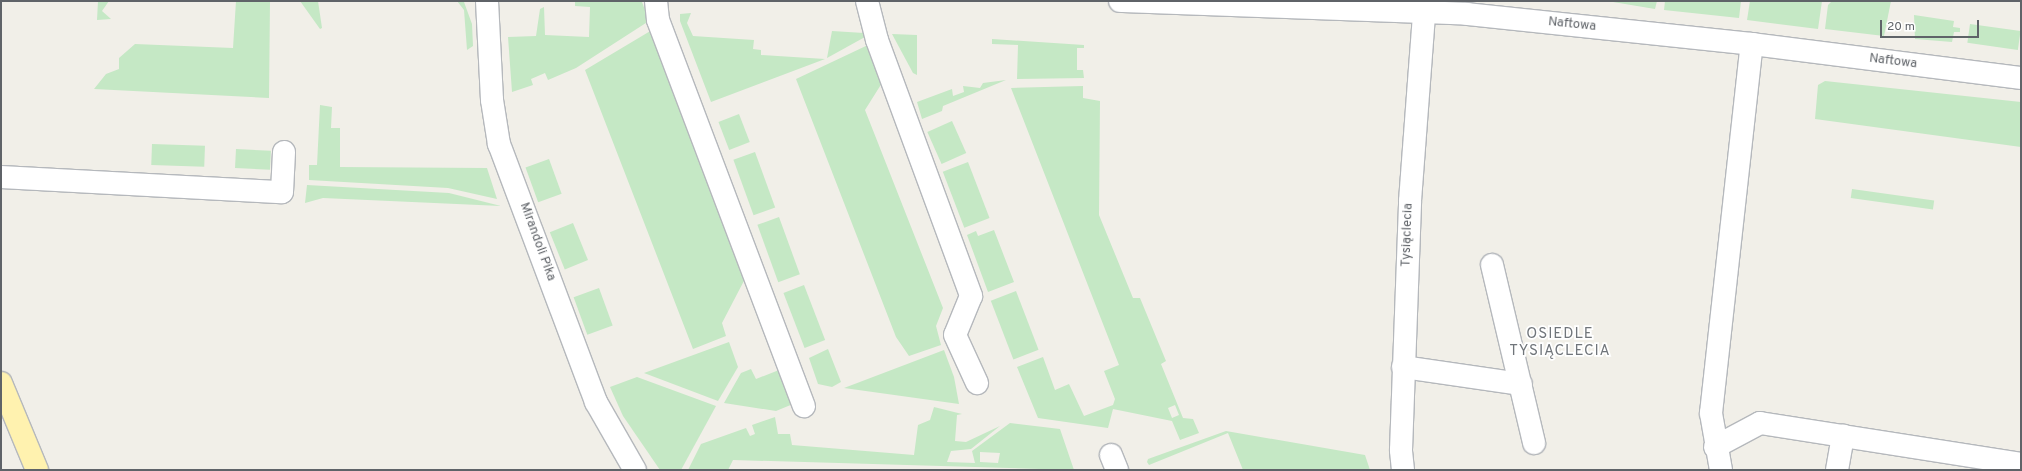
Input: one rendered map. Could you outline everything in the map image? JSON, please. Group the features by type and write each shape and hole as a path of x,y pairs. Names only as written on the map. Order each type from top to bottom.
{"main road":[{"path":"1,383 37,470"}],"street":[{"name":"Mirandoli Pika","path":"487,1 492,100 499,144 596,402 635,470"},
{"path":"656,1 658,20 804,406"},
{"path":"867,1 877,40 971,296 956,335 977,383"},
{"name":"Naftowa","path":"1120,1 1425,6 1752,44 2021,78"},
{"name":"Tysiąclecia","path":"1403,470 1404,367 1414,120 1425,6"},
{"path":"1721,470 1715,447 1711,413 1752,44"},
{"path":"1,177 282,192 284,152"},
{"path":"1492,265 1534,443"},
{"path":"1404,367 1521,384"},
{"path":"1715,447 1760,423 1843,436 1957,462 2009,465"},
{"path":"1837,470 1843,436"}],"green space":[{"path":"98,1 109,1 102,11 111,19 97,20"},
{"path":"236,1 270,1 269,98 94,89 106,74 119,69 119,58 135,44 233,48"},
{"path":"300,1 318,1 322,28 320,29"},
{"path":"457,1 464,2 472,24 473,46 467,50 464,10"},
{"path":"575,1 642,2 649,21 576,68 548,80 545,73 531,79 533,85 512,92 508,37 536,36 540,9 544,7 545,35 589,37 590,7 575,6"},
{"path":"1607,1 1657,1 1655,9"},
{"path":"1665,1 1741,1 1739,18 1664,10"},
{"path":"1750,1 1822,1 1818,29 1747,20"},
{"path":"1832,1 1891,1 1884,36 1825,29 1828,5"},
{"path":"691,13 687,23 693,36 754,40 753,49 761,50 761,55 825,59 711,102 680,21 680,14"},
{"path":"1914,15 1954,21 1953,27 1960,28 1960,32 1954,32 1952,42 1915,39"},
{"path":"1970,24 2021,31 2018,50 1967,43"},
{"path":"652,30 747,275 722,323 726,336 693,349 585,70"},
{"path":"832,31 864,33 865,37 827,58"},
{"path":"892,34 917,35 917,75 913,73"},
{"path":"992,39 1084,45 1084,48 1077,48 1077,70 1083,70 1084,78 1017,79 1018,45 992,44"},
{"path":"868,45 882,83 865,110 943,308 936,326 941,345 909,356 896,337 796,79"},
{"path":"1006,80 943,106 942,111 922,119 917,102 952,89 953,96 964,92 963,86 980,88 983,83"},
{"path":"1825,81 2021,102 2021,147 1815,119 1818,85"},
{"path":"1083,86 1083,98 1100,101 1099,215 1133,298 1140,298 1166,361 1161,364 1183,418 1193,419 1199,433 1180,440 1172,421 1113,409 1108,428 1038,418 1017,367 1043,357 1055,390 1069,384 1084,416 1113,405 1115,399 1104,371 1119,365 1011,88","holes":["1175,405 1179,415 1172,418 1168,408"]},
{"path":"320,105 332,107 331,128 340,128 340,167 487,168 497,199 448,188 309,180 309,165 317,165"},
{"path":"739,114 750,142 729,150 718,122"},
{"path":"952,121 966,153 942,164 927,132"},
{"path":"152,144 205,146 204,167 151,165"},
{"path":"236,149 271,151 270,170 235,168"},
{"path":"755,152 775,207 754,215 733,160"},
{"path":"549,159 562,194 538,202 526,168"},
{"path":"968,162 990,218 964,228 943,172"},
{"path":"307,185 449,193 501,206 323,198 305,203"},
{"path":"1852,189 1934,201 1933,209 1851,198"},
{"path":"779,217 800,274 778,282 757,225"},
{"path":"573,223 588,260 565,269 550,232"},
{"path":"994,230 1014,282 988,292 967,235 976,231 978,236"},
{"path":"804,285 825,340 805,348 783,293"},
{"path":"599,288 613,326 587,335 574,297"},
{"path":"1016,291 1039,350 1013,359 991,301"},
{"path":"729,342 738,367 718,401 644,373"},
{"path":"828,349 841,382 832,387 818,384 809,358"},
{"path":"944,350 954,377 959,404 844,388"},
{"path":"751,369 756,379 779,370 793,404 776,411 724,403 741,373"},
{"path":"637,377 716,406 681,470 660,470 623,416 610,387"},
{"path":"934,407 962,414 957,415 955,441 966,442 1000,426 971,449 951,451 947,462 975,463 972,451 1010,423 1060,429 1074,470 733,460 728,470 688,470 701,444 746,428 750,436 755,434 752,425 775,417 778,434 790,434 792,445 914,455 918,425 930,420","holes":["980,452 1000,453 998,463 980,462"]},
{"path":"1226,431 1365,455 1370,470 1243,470 1228,433 1149,465 1147,462 1148,459"}],"district":[{"name":"OSIEDLE TYSIĄCLECIA","path":"1560,342"}]}
